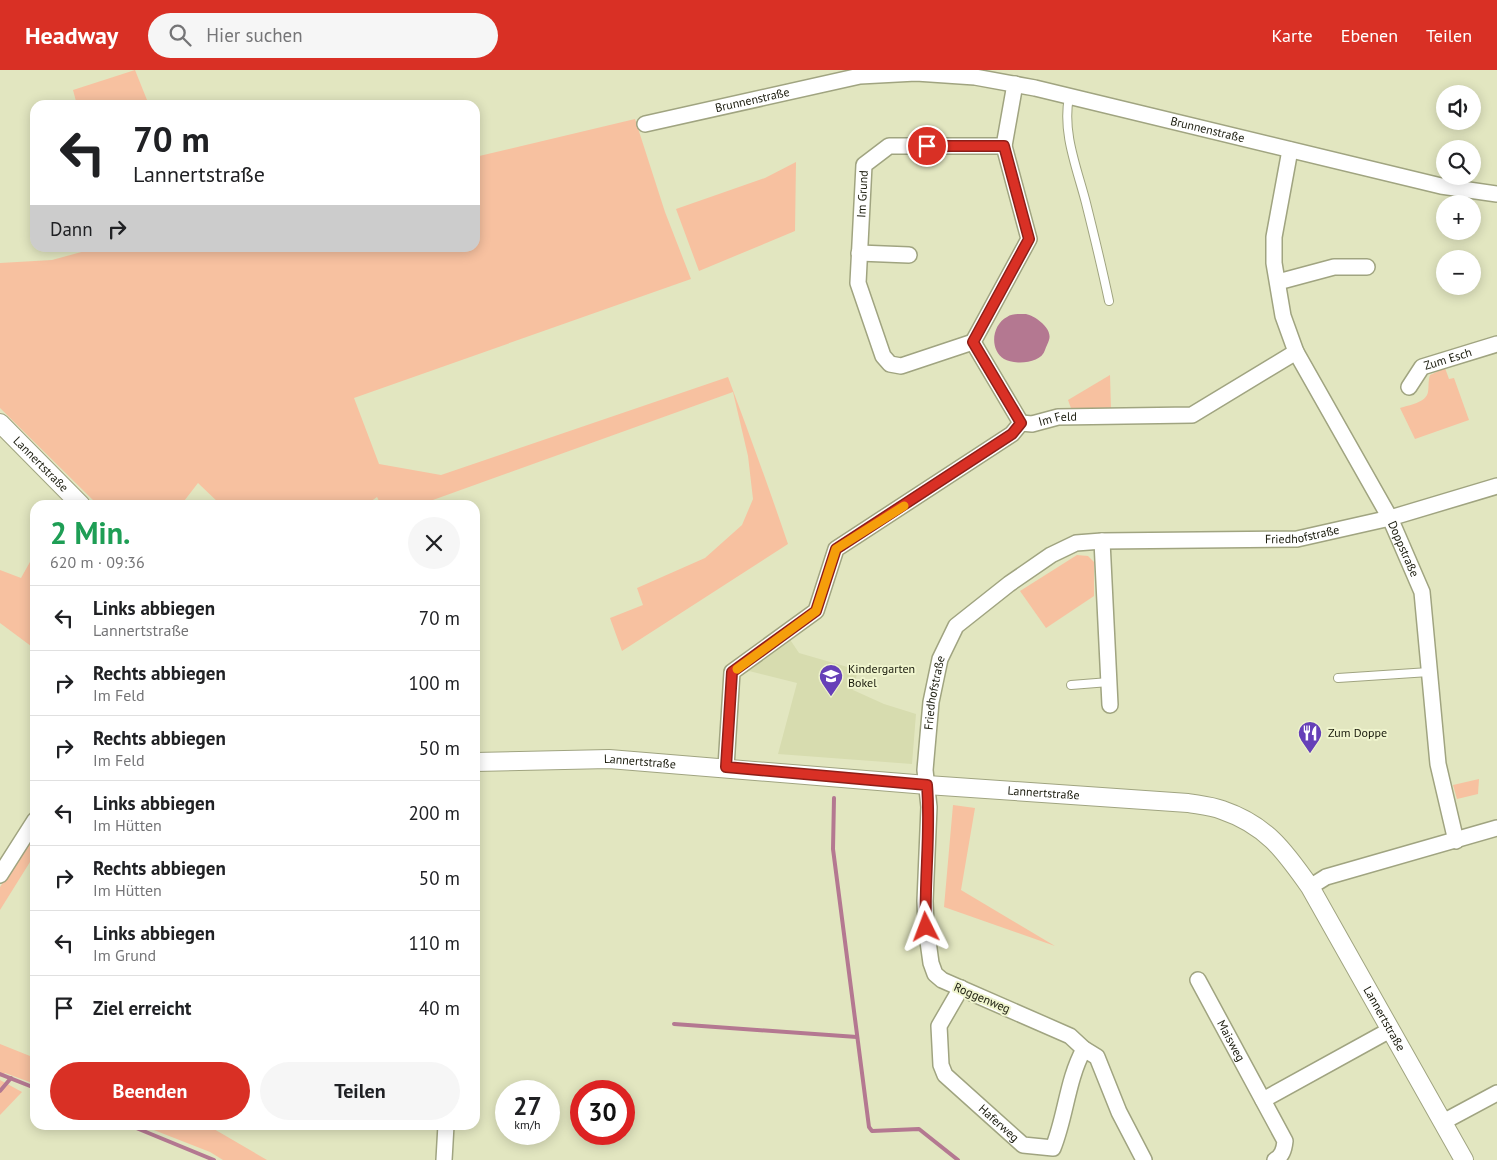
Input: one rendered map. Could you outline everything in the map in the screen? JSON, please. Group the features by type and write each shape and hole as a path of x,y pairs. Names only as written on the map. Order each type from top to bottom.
{"street":[{"name":"Brunnenstraße","path":"645,124 862,73 913,71 975,77 1015,84 1441,186 1497,195"},
{"path":"1015,84 1004,146 1029,239 973,342 1021,423"},
{"name":"Im Grund","path":"973,342 901,366 890,364 883,356 858,283 864,165 888,146 1004,146"},
{"name":"Doppstraße","path":"1290,150 1274,237 1274,263 1283,316 1296,352 1390,518 1422,592 1438,764 1456,841"},
{"path":"859,253 909,255"},
{"path":"1278,282 1334,267 1367,267"},
{"name":"Zum Esch","path":"1409,387 1422,367 1497,344"},
{"name":"Im Feld","path":"726,767 732,672 816,611 836,549 1012,434 1021,423 1032,424 1058,416 1192,415 1296,352"},
{"name":"Lannertstraße","path":"0,423 76,500"},
{"name":"Friedhofstraße","path":"927,785 925,770 931,702 940,659 956,626 1009,584 1051,555 1076,543 1102,541 1297,539 1390,518 1497,486"},
{"path":"1102,541 1110,705"},
{"name":"Lannertstraße","path":"480,762 609,759 726,767 927,785 1188,803 1222,810 1260,829 1271,837 1286,853 1310,887 1464,1160"},
{"name":"Roggenweg","path":"927,785 929,807 925,901 926,927 931,963 935,974 942,980 1070,1036 1084,1049 1097,1057 1119,1112 1144,1160"},
{"path":"0,874 30,828"},
{"path":"1310,887 1326,877 1497,828"},
{"name":"Maisweg","path":"1198,980 1263,1100"},
{"name":"Haferweg","path":"961,988 939,1026 941,1065 945,1075 1023,1145 1053,1148 1059,1132 1076,1064 1084,1049"},
{"path":"1274,1160 1279,1158 1284,1150 1285,1142 1263,1100 1390,1030"},
{"path":"1443,1122 1497,1093"},
{"path":"444,1160 446,1130"}],"lane":[{"path":"1068,97 1066,117 1069,138 1099,253 1109,301"},
{"path":"1338,678 1429,672"},
{"path":"1071,684 1109,682"}],"shaded area":[{"path":"135,70 147,100 76,100 73,90"},
{"path":"635,119 665,212 691,279 354,398 379,464 441,475 728,377 788,544 622,651 610,618 643,605 637,588 705,558 742,525 753,499 748,456 733,392 433,500 378,500 377,497 373,500 216,500 198,483 185,500 93,500 0,408 0,263 52,260 81,252 480,252 480,156"},
{"path":"796,162 795,231 699,271 676,209 765,178"},
{"path":"1026,314 1034,317 1046,327 1050,336 1049,340 1042,355 1033,361 1008,361 999,355 996,349 994,337 996,331 1002,321 1009,316"},
{"path":"1445,368 1449,379 1454,378 1469,420 1415,439 1400,408 1424,399 1428,392 1430,375"},
{"path":"1110,375 1111,409 1072,411 1068,400"},
{"path":"1077,555 1088,556 1094,562 1094,596 1046,628 1020,591"},
{"path":"30,562 30,645 0,623 0,570 21,578"},
{"name":"Kindergarten Bokel","path":"789,638 799,653 858,670 853,690 884,704 916,714 912,764 778,754 797,683 749,671 751,662"},
{"path":"1479,779 1478,794 1457,799 1453,785"},
{"path":"953,805 975,808 961,890 1055,946 944,907"},
{"path":"30,842 30,862 0,910 0,887"},
{"path":"0,1044 30,1056 30,1082 5,1073 0,1077"},
{"path":"0,1080 22,1092 0,1115"},
{"path":"154,1130 216,1130 267,1160 223,1160 210,1152"}],"waterway":[{"path":"834,798 833,849 869,1127 872,1131 919,1129 958,1160"},
{"path":"674,1024 857,1037"},
{"path":"0,1074 30,1086"},
{"path":"0,1091 11,1078"},
{"path":"141,1130 214,1160"}],"slow traffic":[{"path":"737,669 816,611 836,549 904,506"}],"place":[{"name":"Kindergarten Bokel","path":"831,697"},
{"name":"Zum Doppe","path":"1310,754"}],"route":[{"path":"926,927 925,901 929,807 927,785 726,767 732,672 816,611 836,549 1012,434 1021,423 973,342 1029,239 1004,146 927,146"}]}
